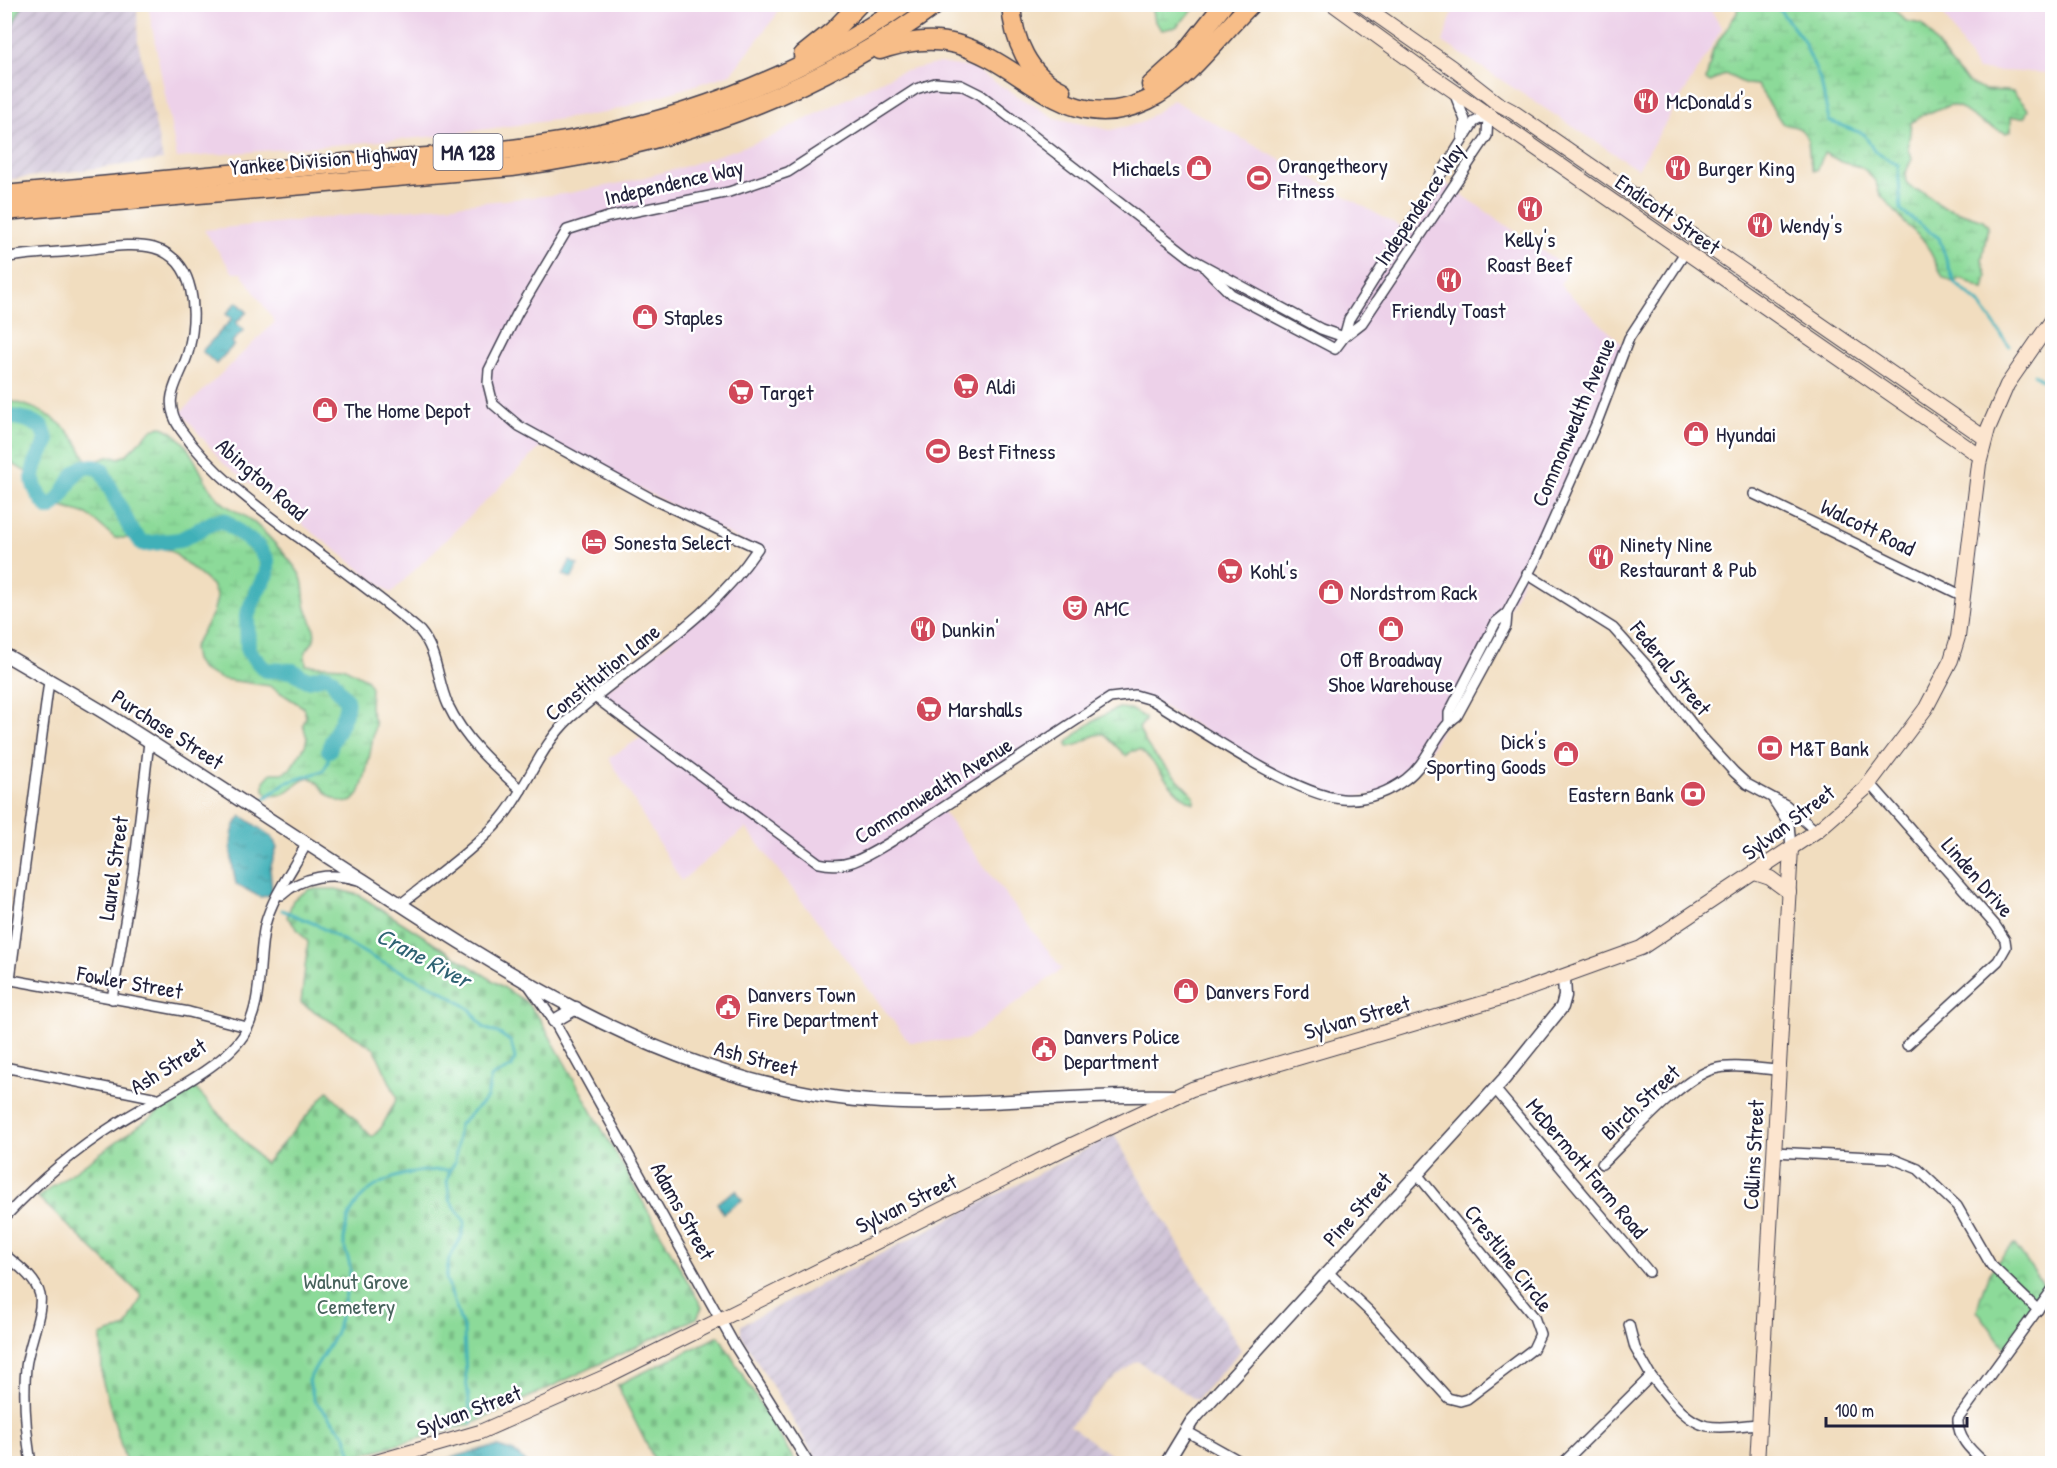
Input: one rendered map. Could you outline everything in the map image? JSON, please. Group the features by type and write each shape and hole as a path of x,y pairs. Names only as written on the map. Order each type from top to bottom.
{"highway":[{"path":"771,79 833,32 859,4"},
{"name":"Yankee Division Highway","path":"4,195 538,146 638,126 713,103 771,79 831,50 904,4"},
{"name":"Yankee Division Highway","path":"4,211 512,166 590,156 707,125 795,90 892,36 937,4"},
{"path":"1011,4 1015,35 1033,69 1055,88 1084,98 1101,100 1126,96 1152,84 1183,56 1224,4"},
{"path":"853,59 913,41 957,44 1073,107 1103,111 1134,105 1169,87 1192,66 1240,12 1251,4"}],"main road":[{"name":"Endicott Street","path":"1333,4 1452,90 1980,456"},
{"name":"Endicott Street","path":"1361,4 1451,67 1497,103 1512,111 1985,438"},
{"path":"1488,115 1497,103"},
{"path":"1686,251 1694,237"},
{"name":"Sylvan Street","path":"369,1464 480,1432 608,1376 1176,1096 1271,1064 1564,978 1641,948 1755,873 1815,831 1869,783 1926,708 1941,682 1958,637 1980,456 1985,438 2012,376 2052,320"},
{"path":"1893,397 1904,382"},
{"path":"1967,425 1996,411"},
{"name":"Collins Street","path":"1757,1464 1791,848"},
{"path":"1755,873 1770,878 1789,892"}],"street":[{"name":"Independence Way","path":"758,548 652,499 519,426 493,404 488,384 489,370 517,314 567,230 608,217 690,202 788,172 916,89 934,83 947,83 961,85 981,95 1202,265 1231,294 1335,349 1344,337 1362,323 1488,136 1488,115 1474,122 1349,319 1344,337"},
{"name":"Independence Way","path":"1452,90 1462,107 1465,120 1462,141"},
{"name":"Abington Road","path":"4,258 125,246 153,248 172,258 187,277 193,300 188,352 171,391 171,403 181,429 214,467 253,503 420,631 431,646 448,704 467,735 482,754 521,789"},
{"name":"Commonwealth Avenue","path":"596,698 819,863 832,866 861,859 1110,698 1135,695 1152,700 1288,780 1322,795 1344,799 1364,799 1386,792 1422,765 1449,721 1449,712 1496,622 1507,613 1527,574 1597,422 1625,347 1686,251"},
{"name":"Independence Way","path":"1202,265 1321,329 1344,337"},
{"name":"Walcott Road","path":"1754,494 1963,596"},
{"name":"Constitution Lane","path":"401,904 481,839 501,819 552,737 596,698 694,621 732,582 758,548"},
{"name":"Federal Street","path":"1527,574 1613,628 1720,758 1747,784 1786,805 1815,831"},
{"name":"Purchase Street","path":"4,654 149,742 307,843"},
{"path":"7,979 49,681"},
{"name":"Laurel Street","path":"112,999 134,869 149,742"},
{"name":"Linden Drive","path":"1869,783 1995,925 2005,940 2006,947 1998,961 1907,1045"},
{"name":"Federal Street","path":"1773,800 1788,824 1791,848"},
{"name":"Ash Street","path":"4,1218 63,1162 114,1124 225,1054 237,1043 247,1027 257,996 265,926 307,843 521,980 621,1033 673,1055 738,1077 816,1095 891,1103 943,1105 1110,1095 1176,1096"},
{"name":"Ash Street","path":"276,901 298,883 326,876 341,875 370,884"},
{"name":"Pine Street","path":"1166,1464 1186,1431 1495,1089 1562,1007 1565,996 1564,978"},
{"name":"Fowler Street","path":"7,979 189,1012 247,1027"},
{"name":"Adams Street","path":"521,980 539,997 555,1021 721,1319 809,1464"},
{"path":"555,1021 576,1008"},
{"path":"4,1067 158,1098"},
{"name":"Birch Street","path":"1602,1164 1684,1086 1701,1074 1726,1068 1778,1070"},
{"name":"McDermott Farm Road","path":"1495,1089 1649,1272"},
{"path":"1774,1152 1891,1158 1918,1168 1957,1206 1991,1265 2038,1310"},
{"name":"Crestline Circle","path":"1328,1272 1369,1311 1448,1398 1460,1401 1467,1399 1533,1349 1540,1334 1534,1317 1417,1174"},
{"path":"4,1254 29,1277 40,1294 39,1309 29,1345 24,1398 31,1464"},
{"path":"1986,1464 1966,1444 1958,1429 1958,1419 2052,1290"},
{"path":"1629,1325 1635,1348 1651,1376 1678,1407 1697,1422 1707,1426 1760,1424"},
{"path":"1562,1464 1651,1376"},
{"path":"1186,1431 1245,1464"}],"shaded area":[{"path":"148,4 779,5 775,17 731,74 605,113 429,137 177,158"},
{"path":"4,5 137,5 138,42 163,160 5,180"},
{"path":"1455,5 1708,5 1722,29 1638,169 1443,42"},
{"path":"1938,5 2052,5 2052,73 1977,70"},
{"path":"940,63 971,68 1055,118 1110,130 1141,123 1173,100 1411,233 1444,182 1569,269 1560,285 1625,347 1597,422 1507,613 1470,675 1422,765 1386,792 1343,799 1288,780 1152,700 1110,698 941,809 1062,969 966,1040 909,1042 746,828 681,881 609,758 645,735 596,698 671,641 757,549 547,441 391,593 223,463 181,412 275,322 241,273 233,273 204,230 564,194 626,182 683,167 769,138 897,73"},
{"path":"1114,1135 1241,1350 1196,1400 1137,1361 1107,1383 1070,1426 1122,1463 1068,1463 1050,1450 1037,1463 819,1463 741,1335 741,1325"}],"green space":[{"path":"5,4 23,5 7,35 5,34"},
{"path":"1152,4 1198,5 1176,27 1162,30 1155,22"},
{"path":"1738,5 1889,5 1906,21 1922,24 1950,63 1967,81 1986,90 2013,92 2028,109 2025,117 2011,117 2011,131 2006,133 1982,123 1959,107 1950,105 1922,115 1911,123 1908,150 1912,159 1905,174 1906,182 1913,189 1923,192 1943,207 1983,220 1988,226 1982,260 1987,276 1984,290 1962,278 1952,282 1943,277 1925,242 1879,193 1876,182 1861,167 1844,163 1824,153 1818,169 1814,171 1804,133 1798,128 1782,123 1757,85 1746,84 1725,74 1711,82 1706,80 1713,49 1737,13"},
{"path":"4,400 33,408 51,417 67,430 91,463 110,456 119,458 126,455 150,431 159,426 170,431 186,446 219,500 254,523 277,546 301,577 306,608 314,628 313,641 305,654 306,665 343,667 366,679 371,687 370,708 375,724 365,775 355,799 347,802 338,801 329,796 316,781 309,777 285,793 275,796 268,795 264,790 264,781 271,773 282,773 290,769 305,746 307,738 303,725 306,716 303,707 270,686 222,679 202,670 195,660 193,648 213,613 217,598 212,585 170,550 144,546 134,538 115,538 87,514 54,505 46,499 31,475 13,464 5,455"},
{"path":"1119,708 1130,709 1145,718 1139,728 1143,738 1155,756 1194,796 1194,803 1171,786 1140,750 1132,751 1126,756 1104,734 1068,747 1067,743 1084,728"},
{"name":"Walnut Grove Cemetery","path":"309,889 336,889 359,895 525,1001 540,1019 702,1307 697,1318 472,1424 330,1463 126,1463 102,1379 101,1336 126,1327 142,1296 38,1197 194,1087 265,1164 328,1091 372,1137 381,1128 397,1098 374,1048 301,1003 308,942 287,917 293,900"},
{"path":"2014,1244 2050,1294 2006,1350 1977,1310 1990,1274"},
{"path":"719,1336 796,1463 656,1463 617,1385"}],"water":[{"path":"237,302 247,312 236,323 244,330 232,342 234,345 216,364 202,351 232,319 226,314"},
{"path":"570,561 578,565 572,578 563,575"},
{"path":"242,816 272,837 277,847 270,869 272,890 268,896 260,897 236,884 231,848 233,830"},
{"path":"736,1190 742,1200 723,1213 717,1203"},
{"path":"498,1447 514,1452 527,1463 433,1463 486,1448"}],"waterway":[{"path":"1775,4 1803,40 1821,82 1829,121 1864,134 1874,151 1898,165 1901,211 1939,238 1954,282 1980,304 2009,346"},
{"path":"2034,374 2052,388"},
{"name":"Crane River","path":"4,415 28,420 42,427 47,442 37,460 33,476 36,491 49,508 56,503 76,473 90,466 101,469 131,530 143,544 180,540 212,523 223,520 258,547 267,560 267,574 247,616 248,651 265,670 293,671 307,680 325,676 331,679 347,705 329,750"},
{"name":"Crane River","path":"263,800 285,783 323,771 328,762 329,750"},
{"name":"Crane River","path":"282,910 315,924 377,960 439,989 470,1009 484,1028 500,1034 511,1042 515,1058 512,1067 491,1077 487,1098 459,1125 455,1162 447,1181 450,1200 465,1222 461,1238 449,1259 446,1278 464,1331 466,1378 472,1424"},
{"path":"352,1458 346,1436 314,1400 309,1381 334,1336 345,1300 350,1271 344,1244 348,1221 356,1205 380,1183 414,1172 450,1170"}],"place":[{"name":"McDonald's","path":"1646,101"},
{"name":"Michaels","path":"1199,168"},
{"name":"Burger King","path":"1678,168"},
{"name":"Orangetheory Fitness","path":"1259,178"},
{"name":"Kelly's Roast Beef","path":"1530,209"},
{"name":"Wendy's","path":"1760,225"},
{"name":"Friendly Toast","path":"1449,280"},
{"name":"Staples","path":"645,317"},
{"name":"Aldi","path":"966,386"},
{"name":"Target","path":"741,392"},
{"name":"The Home Depot","path":"325,410"},
{"name":"Hyundai","path":"1696,434"},
{"name":"Best Fitness","path":"938,451"},
{"name":"Sonesta Select","path":"594,542"},
{"name":"Ninety Nine Restaurant & Pub","path":"1601,557"},
{"name":"Kohl's","path":"1230,571"},
{"name":"Nordstrom Rack","path":"1331,592"},
{"name":"AMC","path":"1075,608"},
{"name":"Dunkin'","path":"923,629"},
{"name":"Off Broadway Shoe Warehouse","path":"1391,629"},
{"name":"Marshalls","path":"929,709"},
{"name":"M&T Bank","path":"1770,748"},
{"name":"Dick's Sporting Goods","path":"1566,754"},
{"name":"Eastern Bank","path":"1693,794"},
{"name":"Danvers Ford","path":"1186,991"},
{"name":"Danvers Town Fire Department","path":"728,1007"},
{"name":"Danvers Police Department","path":"1044,1049"}]}
